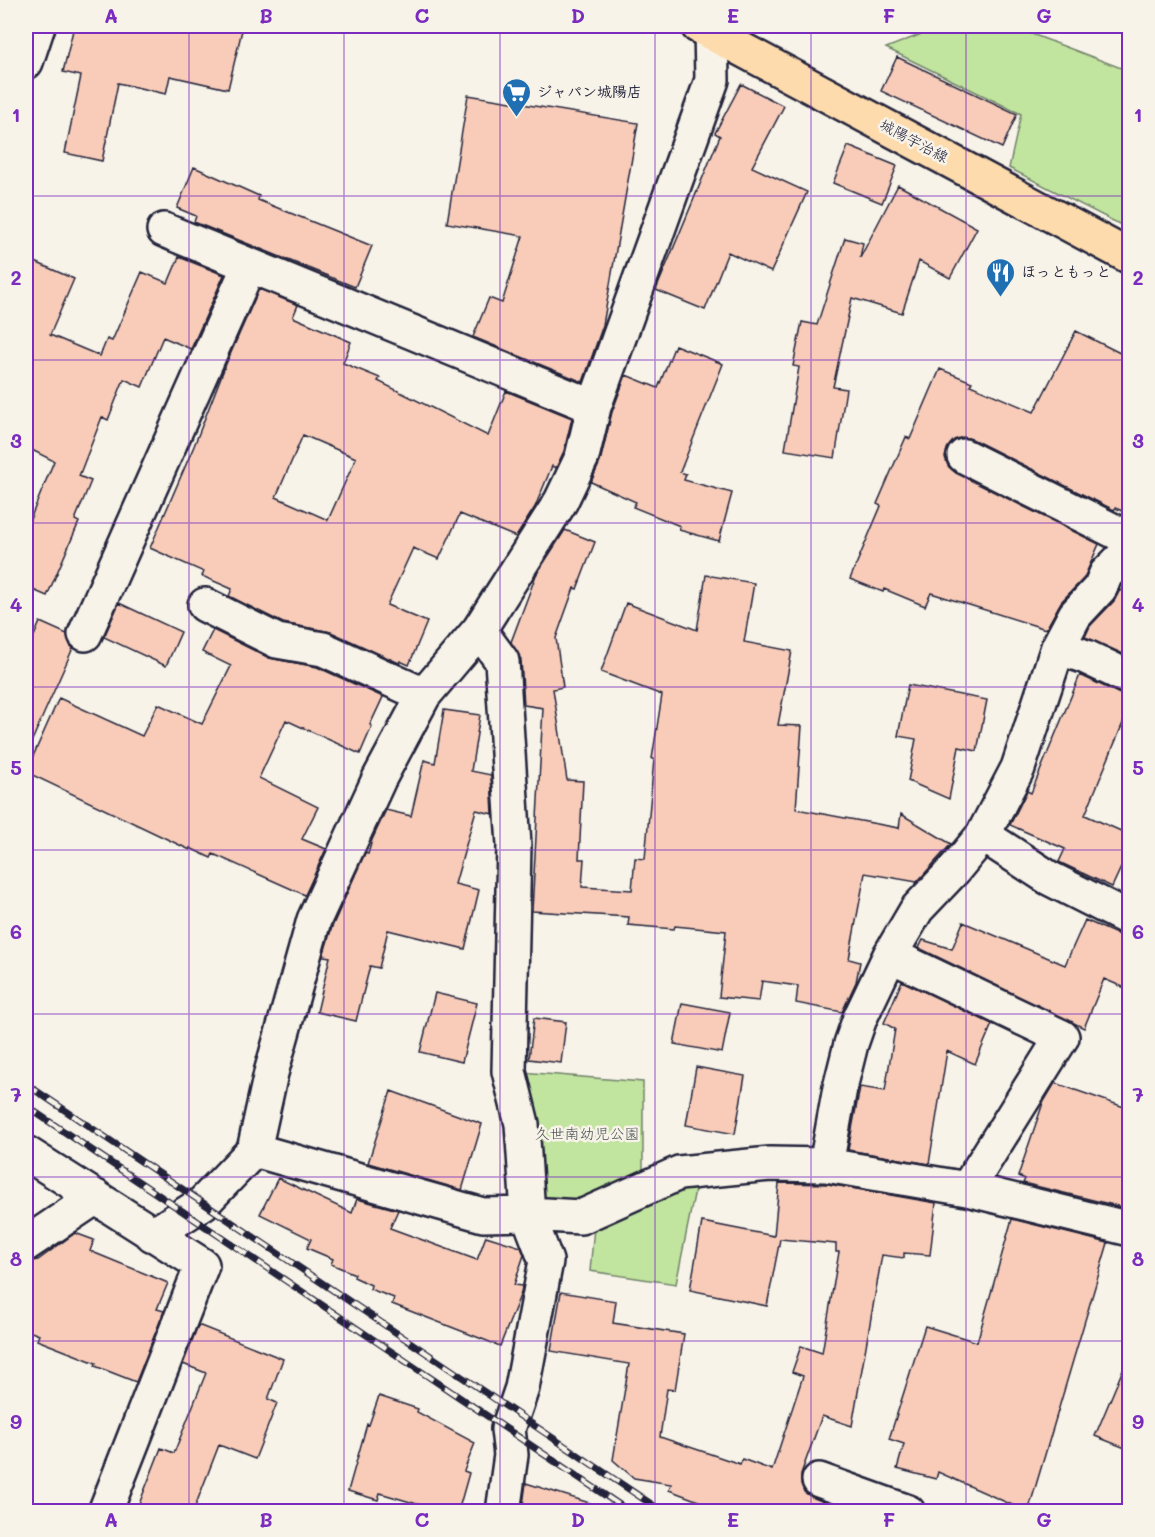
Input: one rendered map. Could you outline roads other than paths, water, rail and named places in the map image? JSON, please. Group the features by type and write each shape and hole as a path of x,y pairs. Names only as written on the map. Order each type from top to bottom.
{"main road":[{"name":"城陽宇治線","path":"707,28 1130,257"}],"street":[{"path":"26,62 38,26"},
{"path":"153,1234 202,1203 254,1150 271,1073 314,920 379,779 424,695 479,630 561,501 582,457 594,407 712,80 707,28"},
{"path":"164,230 594,407"},
{"path":"85,634 249,266"},
{"path":"964,456 1130,539"},
{"path":"826,1165 840,1088 851,1044 860,1018 890,956 917,909 983,835 1018,768 1058,647 1075,615 1100,588 1106,574 1130,550"},
{"path":"206,606 278,641 323,650 424,695"},
{"path":"479,630 501,661 514,845 509,1071 522,1124 528,1214 546,1261 522,1388 508,1429 511,1455 503,1512"},
{"path":"1058,647 1086,657 1130,678"},
{"path":"983,835 1049,878 1130,918"},
{"path":"890,956 1062,1037 967,1189"},
{"path":"254,1150 483,1215 528,1214 581,1217 679,1173 770,1164 826,1165 967,1189 1130,1228"},
{"path":"26,1153 202,1265 105,1512"},
{"path":"26,1244 96,1197"},
{"path":"819,1480 908,1512"}],"railway":[{"path":"26,1084 663,1512"},
{"path":"26,1106 630,1512"}],"place":[{"name":"ジャパン城陽店","path":"516,118"},
{"name":"ほっともっと","path":"1000,298"}],"park label":[{"name":"久世南幼児公園","path":"587,1134"}]}
